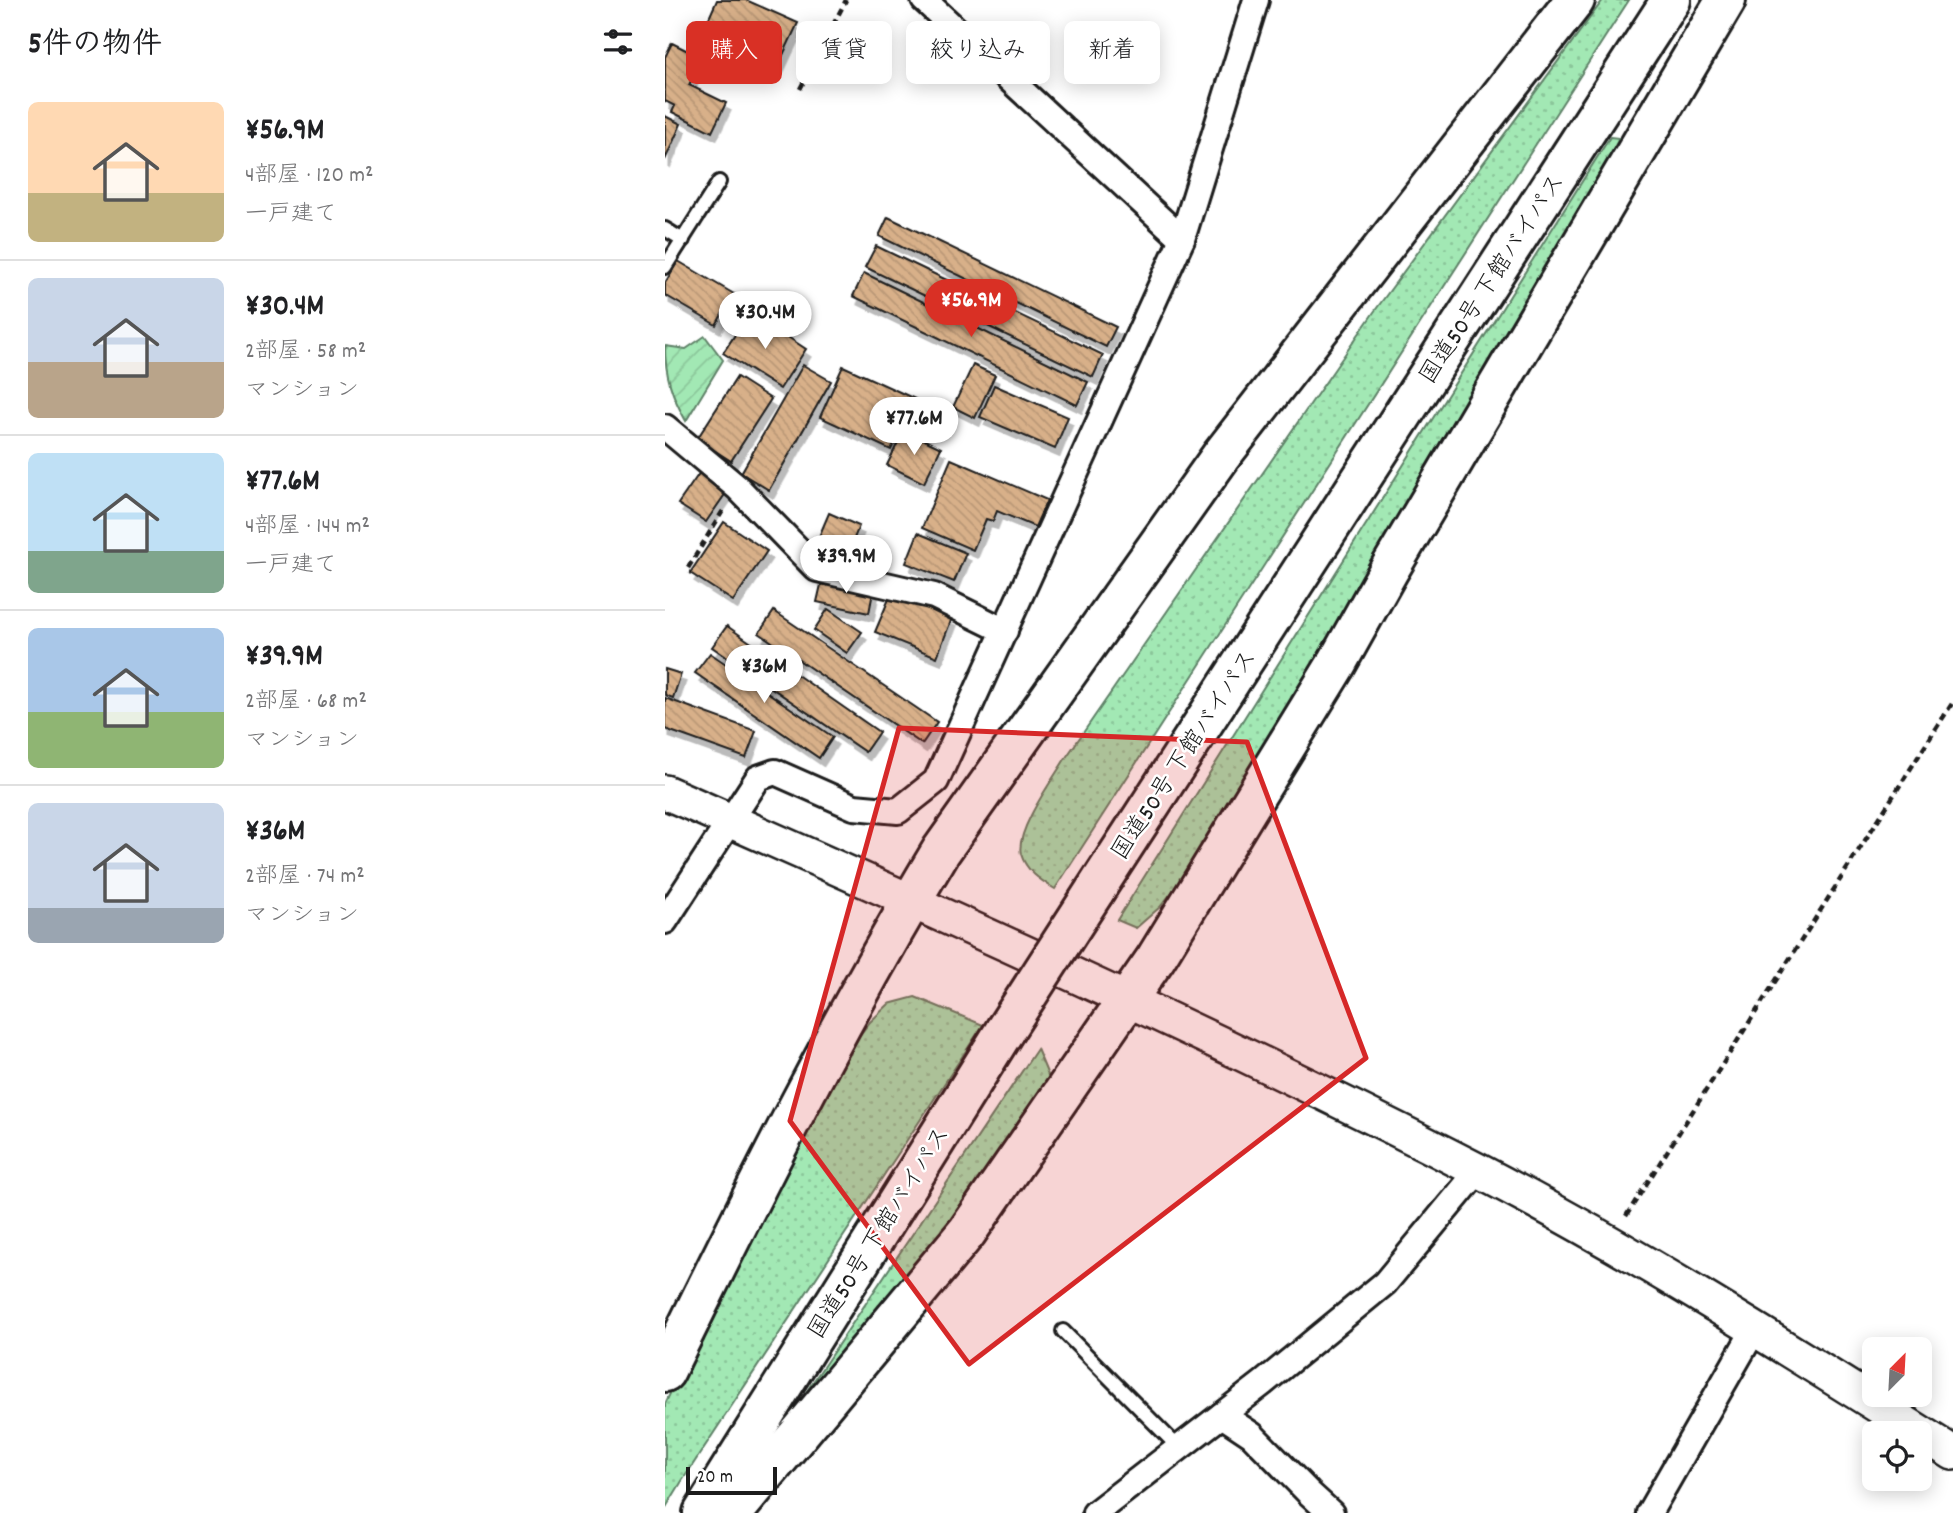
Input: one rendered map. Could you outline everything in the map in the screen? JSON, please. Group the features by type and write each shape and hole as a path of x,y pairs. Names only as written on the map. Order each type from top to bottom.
{"highway":[{"path":"665,1372 800,1103 910,902 941,851 1221,456 1575,0"},
{"name":"国道50号 下館バイパス","path":"703,1513 1005,1030 1671,0"},
{"path":"733,1513 967,1232 1171,934 1337,663 1396,558 1726,0"}],"street":[{"path":"924,0 1182,239"},
{"path":"665,921 758,778 775,772 854,807 898,811 936,781 1182,239 1256,0"},
{"path":"665,428 738,488 817,569 934,596 1005,631"},
{"path":"665,792 1126,1000 1478,1171 1609,1243 1953,1453"},
{"path":"1095,1513 1222,1415 1385,1283 1478,1171"},
{"path":"1649,1513 1754,1330"},
{"path":"1222,1415 1252,1434 1331,1513"}],"lane":[{"path":"665,267 719,182"},
{"path":"665,229 683,240"},
{"path":"1063,1331 1178,1447"}],"path":[{"path":"800,89 846,0"},
{"path":"688,568 738,488"},
{"path":"1609,1243 1953,702"}],"highlighted area":[{"path":"899,728 1247,742 1366,1058 969,1364 790,1121"}],"green space":[{"path":"1603,0 1629,0 1055,889 1049,886 1030,870 1021,854 1024,832 1044,792 1374,312"},
{"path":"1610,137 1619,138 1602,173 1325,659 1196,862 1160,907 1136,928 1117,920"},
{"path":"705,336 723,360 686,421 670,385 665,346 686,349"},
{"path":"915,997 983,1025 665,1509 665,1404 815,1092 870,1022 889,1004"},
{"path":"1037,1049 1050,1080 964,1215 784,1425"}],"building":[{"path":"717,0 746,0 796,22 796,27 782,57 782,21 708,21"},
{"path":"672,43 686,50 686,84 726,103 712,132 672,112 675,106 665,101 665,57"},
{"path":"665,116 681,124 665,160"},
{"path":"888,217 1116,327 1106,347 879,236"},
{"path":"876,246 1103,355 1093,377 865,267"},
{"path":"678,261 734,294 716,325 665,295 665,283"},
{"path":"864,273 1088,382 1077,405 853,296"},
{"path":"750,312 806,349 780,389 723,353"},
{"path":"803,365 831,381 769,490 741,473"},
{"path":"973,365 995,375 975,418 953,407"},
{"path":"843,366 915,399 891,450 820,417"},
{"path":"737,377 771,399 731,461 697,439"},
{"path":"994,385 1068,417 1055,449 980,417"},
{"path":"904,430 941,448 924,483 887,465"},
{"path":"951,459 1047,500 1035,527 997,511 993,521 986,519 973,550 922,528"},
{"path":"700,472 728,490 706,522 678,504"},
{"path":"829,513 859,526 849,551 818,539"},
{"path":"724,522 767,551 733,601 690,573"},
{"path":"918,533 966,553 954,582 906,563"},
{"path":"823,576 874,587 869,613 817,602"},
{"path":"891,594 952,618 937,657 875,632"},
{"path":"828,609 862,632 847,653 814,630"},
{"path":"774,611 937,722 922,744 759,633"},
{"path":"727,626 879,732 865,752 712,647"},
{"path":"710,653 833,737 819,758 695,673"},
{"path":"665,669 681,674 673,698 665,695"},
{"path":"665,698 756,731 746,758 665,729"}]}
